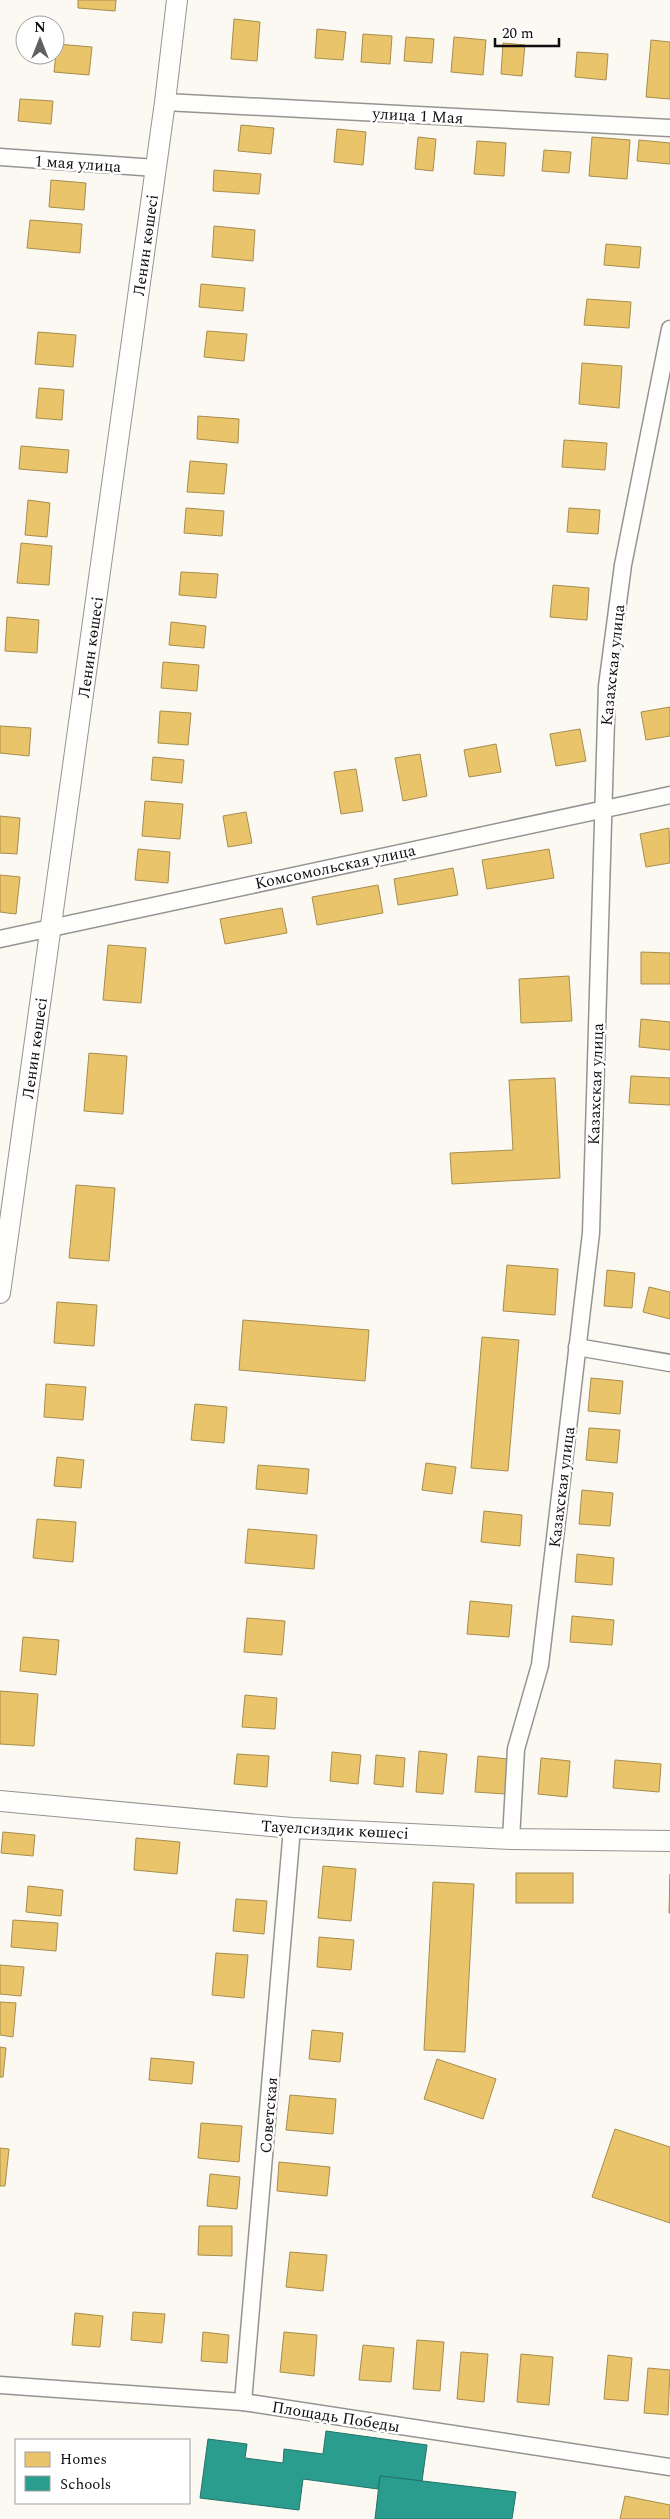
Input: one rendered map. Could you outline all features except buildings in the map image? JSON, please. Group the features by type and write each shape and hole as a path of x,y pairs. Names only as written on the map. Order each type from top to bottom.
{"street":[{"name":"Ленин көшесі","path":"0,1293 156,168 177,0"},
{"name":"улица 1 Мая","path":"165,102 670,128"},
{"name":"1 мая улица","path":"0,157 156,168"},
{"name":"Казахская улица","path":"511,1838 516,1749 540,1665 591,1233 606,686 622,565 670,329"},
{"name":"Комсомольская улица","path":"0,939 670,795"},
{"path":"577,1347 670,1363"},
{"name":"Тауелсиздик көшесі","path":"0,1802 292,1828 511,1838 670,1841"},
{"name":"Советская","path":"243,2402 292,1828"},
{"name":"Площадь Победы","path":"0,2385 243,2402 670,2467"}]}
